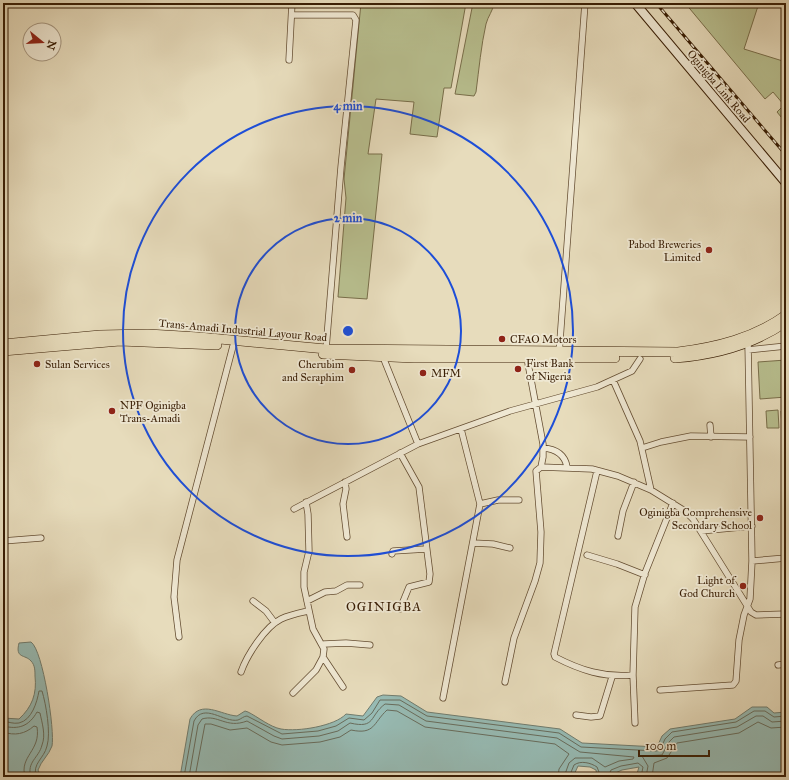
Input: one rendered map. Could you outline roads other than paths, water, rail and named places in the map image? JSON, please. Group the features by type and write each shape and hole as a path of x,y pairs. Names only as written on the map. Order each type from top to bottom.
{"main road":[{"name":"Trans-Amadi Industrial Layour Road","path":"3,351 100,339 232,346 303,353 383,357 527,358 559,355 694,350 722,344 754,333 786,314"},
{"name":"Trans-Amadi Industrial Layour Road","path":"3,344 184,336 326,349 675,358 713,354 748,347 786,322"}],"street":[{"path":"289,60 292,3"},
{"path":"559,355 585,3"},
{"name":"Oginigba Link Road","path":"635,3 786,183"},
{"path":"292,15 353,15 356,20 326,349"},
{"path":"179,637 174,597 177,560 232,346"},
{"path":"660,690 735,684 739,640 746,607 750,599 752,561 748,347 786,346"},
{"path":"383,357 418,444"},
{"path":"527,358 534,404 544,448 541,467"},
{"path":"294,509 418,444 534,404 585,390 613,380 632,371 640,358"},
{"path":"613,380 642,448 651,490"},
{"path":"710,425 711,437"},
{"path":"443,698 480,504 461,429"},
{"path":"642,448 661,442 691,436 703,435 711,437 750,437"},
{"path":"544,448 560,453 565,458 567,467"},
{"path":"400,453 419,487 430,579 427,583 409,586 400,609"},
{"path":"505,682 514,638 540,563 541,532 536,474 537,469 541,467 592,469 618,476 651,490 673,503 690,515 746,607 756,615 786,614"},
{"path":"597,471 554,654 555,657 582,670 588,670 612,677 633,675"},
{"path":"344,482 346,489 343,504 346,537"},
{"path":"618,536 623,511 634,482"},
{"path":"480,504 498,500 519,500"},
{"path":"293,693 316,670 323,657 324,644 313,629 306,601 304,578 309,551 309,527 306,502"},
{"path":"635,723 633,675 635,609 645,575 673,503"},
{"path":"701,531 752,526"},
{"path":"3,541 41,538"},
{"path":"473,543 494,544 510,548"},
{"path":"392,554 393,551 426,549"},
{"path":"587,555 617,564 645,575"},
{"path":"752,561 786,558"},
{"path":"306,601 325,592 336,590 346,585 360,585"},
{"path":"252,601 266,611 276,623"},
{"path":"241,672 247,658 276,623 285,617 308,611"},
{"path":"324,644 346,643 370,645"},
{"path":"323,657 342,687"},
{"path":"778,665 786,664"},
{"path":"576,714 591,717 600,716 612,677"}],"water":[{"path":"31,642 40,660 44,674 52,725 52,746 38,770 41,777 3,777 3,718 19,719 33,700 35,689 34,666 29,659 18,652 19,643"},
{"path":"383,695 401,696 427,712 560,729 582,743 657,747 662,736 670,729 735,719 752,707 767,707 774,713 786,712 786,777 636,777 639,767 622,770 613,774 612,777 597,777 596,770 590,767 578,766 573,777 180,777 190,719 200,710 212,710 237,716 245,711 277,728 297,730 325,725 334,722 346,714 363,716 377,697"}],"railway":[{"path":"656,3 786,155"}],"place":[{"name":"Pabod Breweries Limited","path":"709,250"},
{"name":"CFAO Motors","path":"502,339"},
{"name":"Sulan Services","path":"37,364"},
{"name":"First Bank of Nigeria","path":"518,369"},
{"name":"Cherubim and Seraphim","path":"352,370"},
{"name":"MFM","path":"423,373"},
{"name":"NPF Oginigba Trans-Amadi","path":"112,411"},
{"name":"Oginigba Comprehensive Secondary School","path":"760,518"},
{"name":"Light of God Church","path":"743,586"}],"district":[{"name":"OGINIGBA","path":"384,606"}]}
